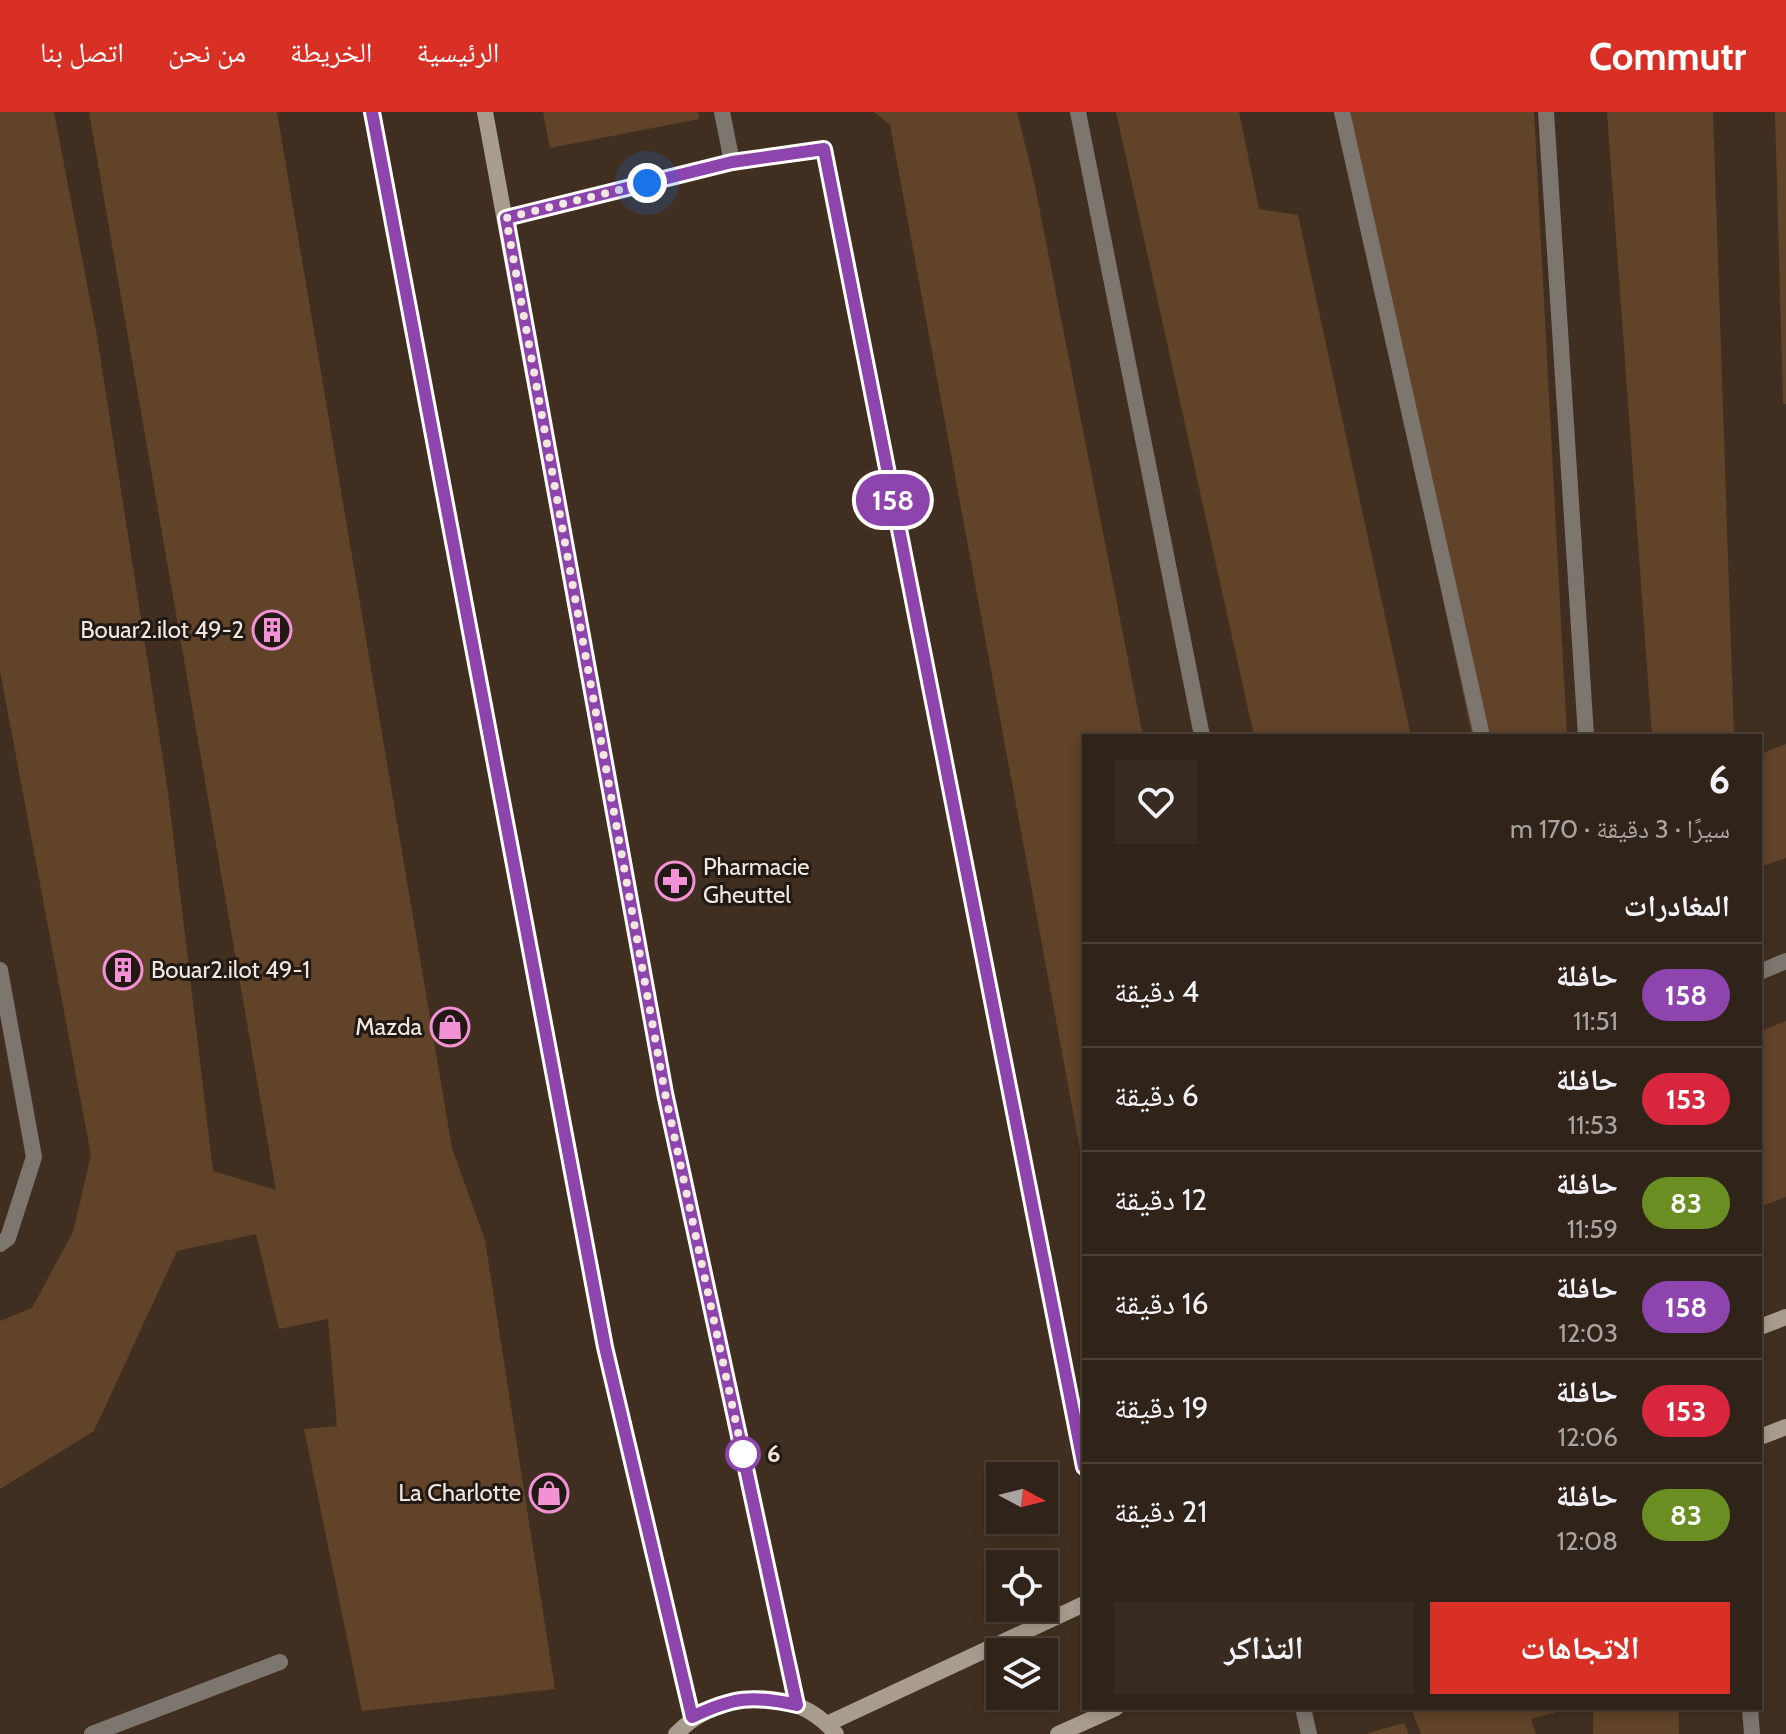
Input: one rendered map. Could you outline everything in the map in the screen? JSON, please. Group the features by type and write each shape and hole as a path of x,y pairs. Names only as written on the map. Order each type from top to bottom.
{"main road":[{"path":"372,112 605,1347 692,1717"},
{"path":"485,112 665,1093 797,1705"},
{"path":"1762,1326 1786,1317"},
{"path":"1762,1436 1786,1427"},
{"path":"676,1734 692,1717 725,1701 761,1697 797,1705 832,1729 1082,1605"},
{"path":"1058,1734 1112,1710"}],"street":[{"path":"722,112 732,162"},
{"path":"1078,112 1202,734"},
{"path":"1342,112 1482,734"},
{"path":"1546,112 1586,734"},
{"path":"506,218 732,162 824,149 1082,1457"},
{"path":"1762,971 1786,961"},
{"path":"0,970 34,1157 8,1238 0,1244"},
{"path":"92,1734 280,1662"},
{"path":"1303,1710 1309,1734"},
{"path":"1750,1710 1752,1734"}],"building":[{"path":"0,112 54,112 97,336 168,792 213,1171 276,1190 89,112 277,112 452,1148 485,1240 555,1689 362,1711 304,1429 337,1426 328,1319 279,1329 256,1234 177,1251 94,1431 0,1489 0,1321 32,1308 73,1232 91,1155 0,671"},
{"path":"543,112 698,112 699,119 550,148"},
{"path":"874,112 1017,112 1034,181 1143,734 1082,734 1082,1160 890,125"},
{"path":"1116,112 1239,112 1259,209 1298,215 1411,734 1254,734"},
{"path":"1340,112 1534,112 1567,734 1472,734"},
{"path":"1607,112 1713,112 1734,734 1652,734"},
{"path":"1775,112 1786,112 1786,404 1783,404"},
{"path":"1786,744 1786,858 1762,866 1762,753"},
{"path":"1786,1021 1786,1197 1762,1206 1762,1030"},
{"path":"1412,1710 1564,1710 1531,1719 1536,1734 1421,1734"},
{"path":"1593,1710 1679,1710 1679,1734 1593,1734"},
{"path":"1404,1723 1409,1734 1368,1734 1368,1733"}],"bus line":[{"name":"158","path":"372,112 605,1347 692,1717 725,1701 761,1697 797,1705 665,1093 506,218 732,162 824,149 1082,1457"}],"place":[{"name":"Bouar2.ilot 49-2","path":"272,630"},
{"name":"Pharmacie Gheuttel","path":"675,881"},
{"name":"Bouar2.ilot 49-1","path":"123,970"},
{"name":"Mazda","path":"450,1027"},
{"name":"6","path":"743,1454"},
{"name":"La Charlotte","path":"549,1493"}],"route":[{"path":"647,183 506,218 665,1093 744,1460 743,1454"}]}
